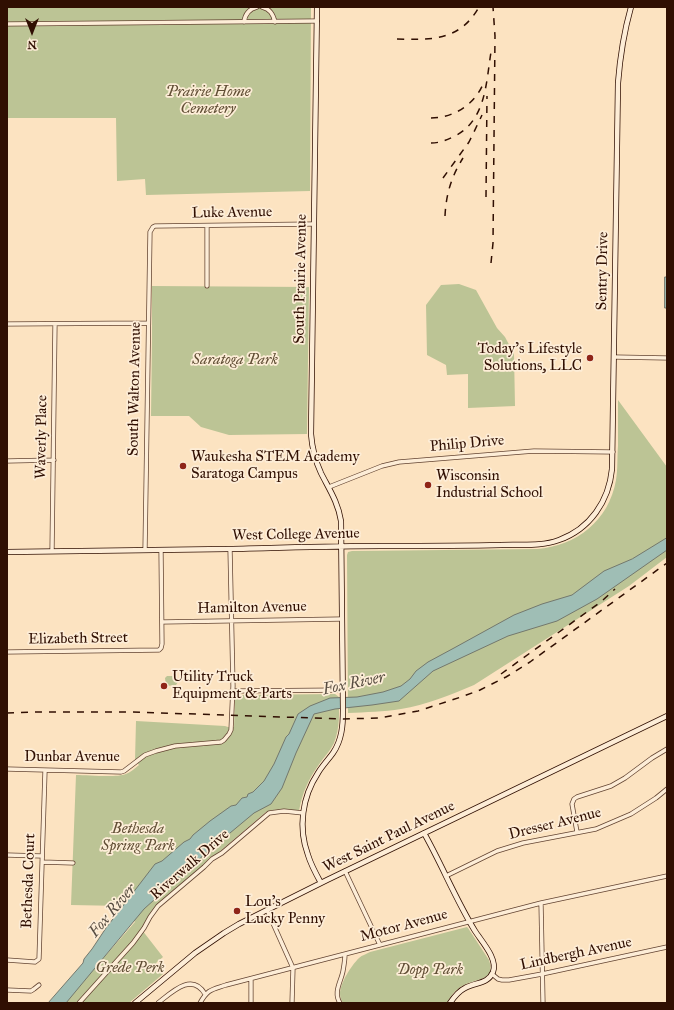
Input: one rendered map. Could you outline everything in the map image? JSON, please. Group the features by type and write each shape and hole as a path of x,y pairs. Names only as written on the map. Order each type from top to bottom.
{"street":[{"path":"244,22 247,13 251,9 257,7"},
{"path":"262,7 272,13 275,22"},
{"name":"South Prairie Avenue","path":"317,7 311,440 320,472 329,487 340,512 342,527 343,690 343,726 338,743 313,782 307,794 303,813 302,832 305,847 321,883"},
{"name":"Sentry Drive","path":"582,528 597,512 603,502 608,492 612,474 618,83 623,42 631,7"},
{"path":"7,24 317,21"},
{"name":"Luke Avenue","path":"151,230 155,226 314,224"},
{"path":"207,226 207,286"},
{"name":"South Walton Avenue","path":"145,550 148,323 151,230"},
{"path":"7,324 148,323"},
{"name":"Waverly Place","path":"52,551 55,324"},
{"path":"614,357 667,358"},
{"name":"Philip Drive","path":"329,487 382,466 398,462 534,451 613,452"},
{"path":"7,461 54,460"},
{"name":"West College Avenue","path":"7,552 541,544 561,539 582,528"},
{"name":"Dunbar Avenue","path":"7,770 121,772 145,755 165,748 188,744 221,742 227,737 231,730 232,691 230,549"},
{"path":"161,550 162,622"},
{"name":"Hamilton Avenue","path":"162,622 342,619"},
{"name":"Elizabeth Street","path":"7,652 159,650 161,647 162,622"},
{"path":"232,691 343,690"},
{"name":"West Saint Paul Avenue","path":"135,1003 202,948 239,924 345,871 667,716"},
{"path":"577,832 572,804 574,799 611,786 667,749"},
{"name":"Bethesda Court","path":"7,960 36,962 39,959 45,771"},
{"name":"Dresser Avenue","path":"446,876 497,851 523,843 596,829 631,814 667,789"},
{"name":"Riverwalk Drive","path":"79,1003 133,943 158,906 204,867 212,858 222,853 269,812 284,811 303,813"},
{"path":"424,833 470,922 493,958 494,966 492,974 488,979 484,982 474,984 462,990 450,1003"},
{"path":"7,855 42,856"},
{"path":"42,862 73,863"},
{"path":"345,871 380,944"},
{"name":"Motor Avenue","path":"205,994 214,989 380,944 541,903 667,876"},
{"path":"541,903 543,1003"},
{"path":"267,910 293,968 292,1003"},
{"name":"Lindbergh Avenue","path":"492,974 498,979 505,980 542,974 667,947"},
{"path":"340,1003 337,994 343,971 345,954"},
{"path":"251,979 251,1003"},
{"path":"158,1003 176,989 188,984 196,984 203,990 205,994 200,1003"},
{"path":"7,990 31,990 38,985"}],"green space":[{"name":"Prairie Home Cemetery","path":"7,7 311,7 310,191 146,195 145,179 117,181 116,118 7,118"},
{"path":"459,284 476,290 497,328 505,337 514,354 515,406 468,408 468,374 447,375 446,365 427,355 426,305 441,285"},
{"name":"Saratoga Park","path":"152,286 309,287 307,434 229,435 201,427 189,416 151,416"},
{"path":"618,400 667,467 667,557 629,586 474,685 420,705 388,711 348,713 348,552 537,549 565,543 577,537 598,519 606,508 612,495 617,472"},
{"path":"167,676 174,676 174,678 177,678 178,682 176,685 166,686 165,678"},
{"name":"Bethesda Spring Park","path":"335,694 339,697 339,720 336,737 331,749 309,780 299,811 279,810 266,812 218,853 209,858 204,865 156,907 142,930 163,957 156,963 163,974 129,1003 64,1003 135,922 123,906 71,905 76,775 121,775 130,772 139,765 135,760 136,721 234,727 235,698 239,695"},
{"name":"Dopp Park","path":"467,927 489,960 490,972 484,978 459,988 447,1003 342,1002 340,990 346,975 362,956 370,952"}],"water":[{"path":"665,277 667,277 667,308 665,308"},
{"name":"Fox River","path":"667,538 667,550 597,599 557,621 508,636 433,671 399,701 335,709 314,714 282,788 271,804 254,813 206,853 144,909 66,1003 48,1003 83,963 84,959 106,928 155,864 162,861 210,821 231,806 236,805 242,798 247,797 248,794 253,792 264,781 274,764 298,714 310,706 330,698 357,697 383,692 401,686 410,679 416,671 428,662 514,615 542,604 572,595 604,571 632,559"}],"railway":[{"path":"397,39 421,39 444,36 463,26 479,7"},
{"path":"491,263 493,243 495,36 493,7"},
{"path":"431,143 443,141 455,136 465,129 479,111 486,88 491,52"},
{"path":"431,118 448,116 463,108 475,98 483,84"},
{"path":"486,197 487,96"},
{"path":"443,178 469,142 482,115"},
{"path":"445,216 450,186 455,172 463,158"},
{"path":"7,713 133,712 343,719 379,718 418,711 480,690 506,677 530,662 667,563"},
{"path":"501,674 602,601 615,589"}],"place":[{"name":"Today's Lifestyle Solutions, LLC","path":"590,358"},
{"name":"Waukesha STEM Academy Saratoga Campus","path":"183,466"},
{"name":"Wisconsin Industrial School","path":"428,485"},
{"name":"Utility Truck Equipment & Parts","path":"164,686"},
{"name":"Lou's Lucky Penny","path":"237,911"}],"park label":[{"name":"Grede Perk","path":"130,968"}]}
